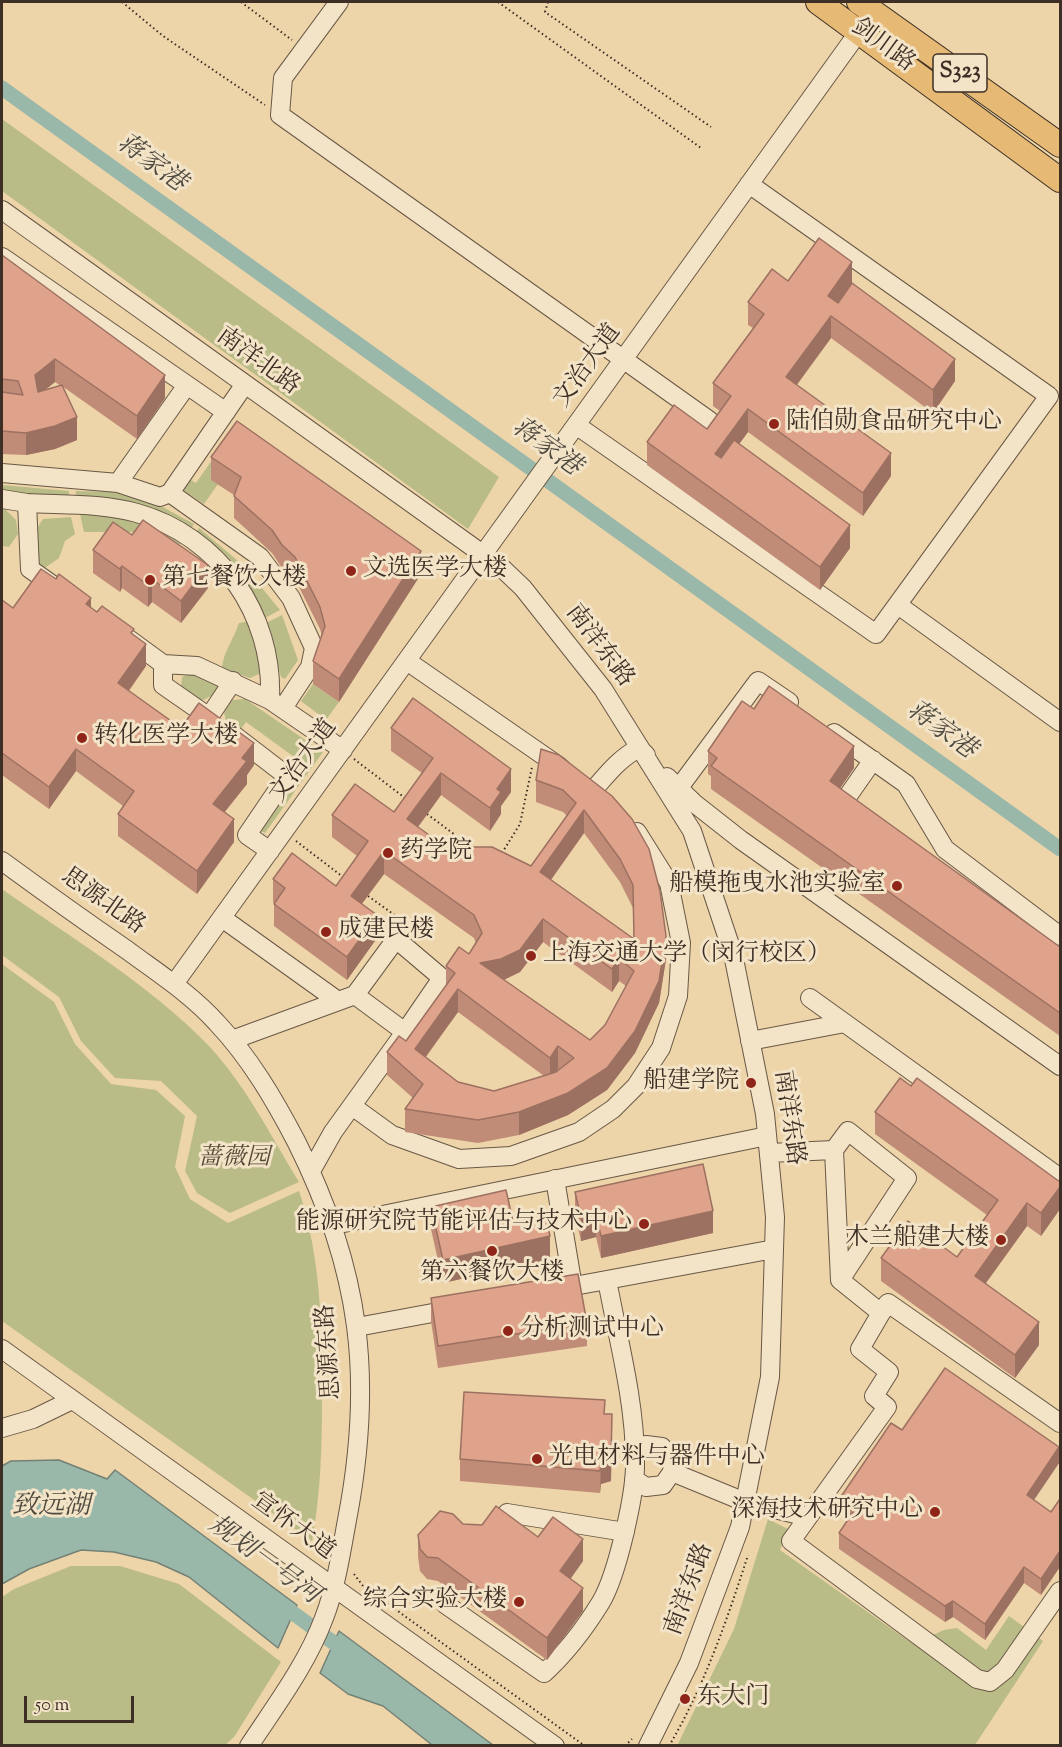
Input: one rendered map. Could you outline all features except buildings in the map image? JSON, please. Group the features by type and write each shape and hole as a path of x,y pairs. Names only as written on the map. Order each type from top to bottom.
{"main road":[{"name":"剑川路","path":"818,2 864,15 1060,145"},
{"name":"剑川路","path":"864,15 1060,180"}],"street":[{"path":"339,2 283,78 280,116 625,358 710,421"},
{"name":"文治大道","path":"174,984 749,184 864,15"},
{"path":"576,426 876,634 1054,400 749,184"},
{"name":"南洋北路","path":"2,210 484,554"},
{"path":"2,257 226,412"},
{"path":"2,473 118,483 160,497 170,493 245,384"},
{"path":"118,483 187,385"},
{"path":"170,493 260,557 291,598 314,648 310,666 276,704"},
{"path":"2,499 27,503 97,506 136,513 172,527 203,546 226,568 245,594 264,643 276,704"},
{"path":"27,503 30,569 68,596"},
{"name":"南洋东路","path":"484,554 516,582 535,603 603,689 692,831 733,954 759,1080 769,1144 775,1217 770,1377 740,1527 689,1663 642,1740"},
{"path":"898,605 1060,722"},
{"path":"116,630 163,664 197,666 233,681 276,704 343,750"},
{"path":"407,661 536,752 595,788 611,802"},
{"path":"163,664 163,685 287,776 247,835 270,851"},
{"path":"209,717 233,681"},
{"path":"678,789 758,681 906,784 945,849 1060,936"},
{"path":"595,788 619,760 639,748 678,789 741,840 1060,1066"},
{"path":"843,803 873,760"},
{"path":"352,1106 392,1135 459,1159 511,1156 579,1132 613,1108 636,1086 661,1048 675,1006 678,996 681,943 669,883 628,817"},
{"name":"思源北路","path":"2,861 174,984"},
{"path":"222,918 346,998 405,1032"},
{"path":"232,1040 346,998 396,939 442,978 333,1132 311,1172"},
{"name":"思源东路","path":"174,984 216,1021 249,1060 280,1111 311,1172 334,1225 354,1299 361,1364 358,1462 334,1588 324,1617 300,1668 249,1746"},
{"path":"810,998 1060,1178"},
{"path":"750,1041 845,1023"},
{"path":"840,1280 908,1178 848,1131 834,1150 840,1280 881,1313"},
{"path":"334,1225 555,1179 769,1144 834,1150"},
{"path":"555,1179 573,1287"},
{"path":"539,1293 774,1249"},
{"path":"445,1604 544,1673 565,1654 602,1600 625,1532 634,1479 634,1452 628,1395 607,1280"},
{"path":"1060,1423 888,1303 860,1349 889,1372 874,1396 887,1407 791,1541 977,1679 990,1682 1005,1670 1060,1591"},
{"path":"357,1327 470,1306"},
{"name":"宣怀大道","path":"2,1349 555,1746"},
{"path":"2,1428 33,1419 72,1400"},
{"path":"634,1452 646,1445 662,1447 673,1461 672,1473 663,1485 646,1487 634,1479"},
{"path":"672,1473 745,1502 808,1517"},
{"path":"507,1513 625,1532"}],"path":[{"path":"122,2 164,36 280,116"},
{"path":"242,2 304,49"},
{"path":"498,2 701,148"},
{"path":"548,2 545,12 711,127"},
{"path":"343,750 406,798"},
{"path":"495,852 504,853 520,824 536,752"},
{"path":"427,814 477,851"},
{"path":"284,831 344,878"},
{"path":"368,896 396,916 396,939"},
{"path":"626,1745 642,1740"}],"green space":[{"path":"2,119 499,477 468,529 2,191"},
{"path":"215,456 212,480 218,484 204,504 182,489 189,479 196,483"},
{"path":"2,485 69,491 69,497 2,491"},
{"path":"76,491 118,492 159,505 194,524 190,531 75,498"},
{"path":"2,506 16,520 18,534 9,547 2,546"},
{"path":"80,514 133,521 183,540 177,548 143,532 84,532"},
{"path":"71,517 75,534 65,541 59,558 42,570 36,557 34,544 39,525 43,519"},
{"path":"199,528 244,566 280,610 265,618 256,601 195,534"},
{"path":"282,615 298,660 285,679 281,677 266,623"},
{"path":"250,621 263,663 259,674 250,678 222,668 224,656 239,623"},
{"path":"192,672 214,680 218,687 213,695 201,701 188,696 181,686 182,677"},
{"path":"313,684 339,702 326,720 301,701"},
{"path":"245,699 323,752 265,833 259,830 297,759 246,722 239,732 227,725 224,712 232,700"},
{"name":"蔷薇园","path":"2,889 135,982 161,1002 208,1045 246,1093 299,1182 230,1213 197,1193 185,1171 197,1116 161,1081 115,1078 81,1041 59,997 2,955"},
{"path":"2,964 54,1002 75,1044 111,1084 156,1090 185,1116 175,1167 190,1199 228,1223 299,1191 316,1267 322,1343 320,1468 312,1541 2,1321"},
{"path":"768,1519 788,1529 780,1550 913,1644 944,1630 957,1628 986,1650 1009,1616 1043,1641 975,1745 677,1746 734,1629"},
{"path":"71,1566 120,1566 179,1584 281,1662 234,1737 225,1745 2,1745 2,1597 14,1589"}],"water":[{"name":"致远湖","path":"59,1460 107,1479 115,1470 297,1605 278,1648 189,1577 156,1562 114,1552 81,1550 29,1569 2,1584 2,1466 11,1461"},
{"path":"339,1631 493,1745 432,1745 383,1706 348,1694 320,1673"}],"waterway":[{"name":"蒋家港","path":"2,88 1060,849"},
{"name":"规划一号河","path":"278,1602 349,1654"}],"place":[{"name":"陆伯勋食品研究中心","path":"774,424"},
{"name":"文选医学大楼","path":"351,571"},
{"name":"第七餐饮大楼","path":"150,580"},
{"name":"转化医学大楼","path":"82,738"},
{"name":"药学院","path":"388,853"},
{"name":"船模拖曳水池实验室","path":"897,886"},
{"name":"成建民楼","path":"326,932"},
{"name":"上海交通大学（闵行校区）","path":"531,956"},
{"name":"船建学院","path":"751,1083"},
{"name":"能源研究院节能评估与技术中心","path":"644,1224"},
{"name":"木兰船建大楼","path":"1001,1240"},
{"name":"第六餐饮大楼","path":"492,1251"},
{"name":"分析测试中心","path":"508,1331"},
{"name":"光电材料与器件中心","path":"537,1459"},
{"name":"深海技术研究中心","path":"935,1512"},
{"name":"综合实验大楼","path":"519,1602"},
{"name":"东大门","path":"685,1699"}]}
